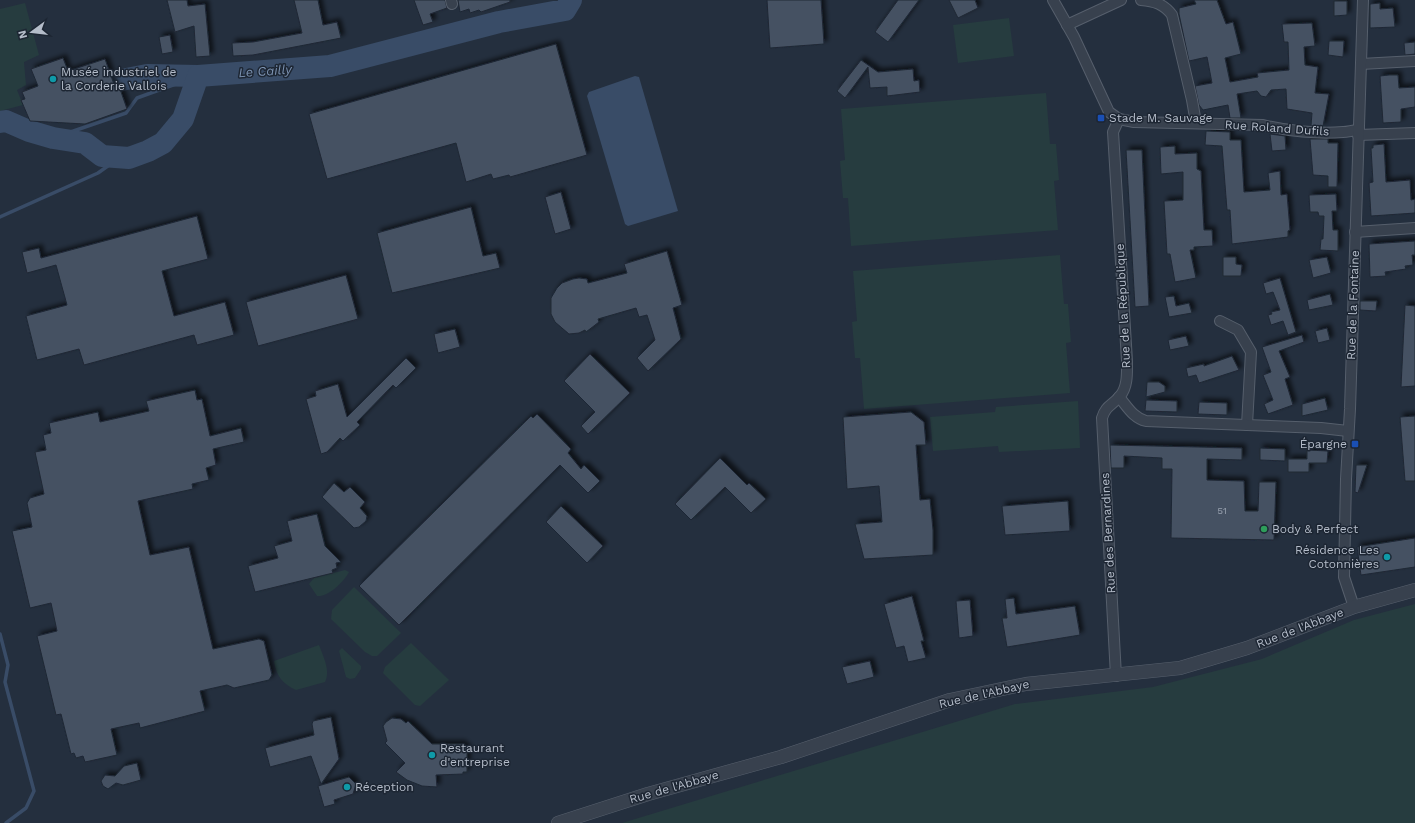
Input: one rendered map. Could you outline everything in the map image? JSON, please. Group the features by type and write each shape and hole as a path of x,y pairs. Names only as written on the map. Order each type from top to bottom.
{"street":[{"path":"1053,0 1067,25 1109,112 1119,119"},
{"path":"1067,25 1121,0"},
{"path":"1141,0 1157,2 1172,15 1192,100 1196,124"},
{"name":"Rue de la Fontaine","path":"1354,607 1344,577 1363,0"},
{"path":"1361,64 1415,61"},
{"name":"Rue Roland Dufils","path":"1119,119 1134,122 1263,124 1281,129 1300,131 1415,133"},
{"name":"Rue de la République","path":"1119,119 1113,132 1127,361 1125,386 1119,397"},
{"path":"1356,232 1415,228"},
{"path":"1220,321 1238,330 1251,352 1247,426"},
{"path":"1119,397 1139,419 1348,431"},
{"name":"Rue des Bernardines","path":"1116,676 1102,418 1105,409 1119,397"},
{"name":"Rue de l'Abbaye","path":"558,823 648,794 781,757 950,700 1026,684 1116,676 1180,668 1214,659 1354,607 1415,590"}],"green space":[{"path":"25,3 39,55 24,62 26,85 17,90 23,105 0,111 0,9"},
{"path":"1009,18 1014,56 958,63 953,25"},
{"path":"1046,93 1050,144 1056,144 1059,180 1054,181 1058,230 851,246 848,198 843,198 840,161 845,160 841,109"},
{"path":"1060,255 1064,304 1068,304 1071,342 1066,343 1070,393 864,409 860,358 855,358 852,322 857,321 853,271"},
{"path":"1078,401 1080,448 999,452 998,446 933,451 930,417 995,412 996,407"},
{"path":"345,570 349,572 343,580 331,591 321,596 317,596 309,584 314,578"},
{"path":"354,587 401,633 377,656 372,656 365,652 331,619 332,610"},
{"path":"1415,604 1415,823 622,823 1015,704 1153,687 1262,659 1354,620"},
{"path":"411,643 449,680 420,706 415,705 383,673 385,667"},
{"path":"319,645 327,668 327,678 325,682 296,690 287,685 278,675 274,661"},
{"path":"342,648 361,666 361,669 355,678 350,679 346,677 339,651"}],"water":[{"path":"635,76 639,77 678,211 628,226 625,224 587,96 589,92"}],"building":[{"path":"167,0 187,0 188,6 205,4 210,56 196,57 194,26 175,32"},
{"path":"294,0 318,0 323,25 337,22 341,38 253,55 233,56 232,43 253,42 302,33"},
{"path":"414,0 445,0 447,8 430,14 433,22 423,25"},
{"path":"458,0 510,0 510,2 481,12 479,10 470,13 469,9 460,12"},
{"path":"767,0 821,0 824,44 770,48"},
{"path":"898,0 919,0 888,42 875,32"},
{"path":"949,0 975,0 978,8 958,18"},
{"path":"1194,0 1217,0 1226,24 1233,22 1241,54 1225,58 1230,82 1258,77 1257,73 1289,70 1288,42 1284,42 1282,24 1312,23 1315,46 1304,47 1305,65 1318,67 1315,93 1329,94 1323,126 1311,126 1312,113 1287,109 1286,89 1271,90 1266,97 1261,96 1257,91 1237,94 1241,118 1230,118 1228,105 1203,110 1199,105 1195,86 1212,83 1207,57 1189,61 1179,14 1179,8 1196,4"},
{"path":"1334,1 1347,1 1347,15 1334,16"},
{"path":"1380,3 1380,9 1393,8 1395,27 1370,28 1370,4"},
{"path":"170,35 173,52 162,54 159,37"},
{"path":"1329,41 1344,41 1343,57 1328,55"},
{"path":"1415,42 1415,54 1405,55 1404,43"},
{"path":"556,44 587,155 510,177 509,175 493,179 491,174 466,182 456,143 327,179 309,114"},
{"path":"63,58 68,71 105,59 116,90 120,89 127,109 85,124 30,121 21,100 25,99 22,92 38,86 31,69"},
{"path":"861,60 878,72 913,69 914,81 919,80 920,92 887,96 887,87 870,88 868,67 845,98 837,91"},
{"path":"1398,75 1399,88 1415,87 1415,107 1401,109 1401,122 1383,123 1380,76"},
{"path":"1206,131 1230,132 1230,140 1241,140 1244,192 1270,190 1268,173 1280,171 1281,195 1287,194 1290,230 1288,231 1288,237 1232,244 1230,210 1227,210 1222,146 1205,145"},
{"path":"1270,134 1285,136 1286,150 1272,151"},
{"path":"1310,139 1328,139 1328,143 1338,143 1337,187 1328,187 1328,176 1313,175"},
{"path":"1384,144 1386,182 1410,180 1411,200 1415,199 1415,213 1371,216 1369,183 1373,182 1371,148 1373,148 1373,145"},
{"path":"1175,146 1175,154 1197,153 1197,169 1201,171 1204,230 1212,230 1213,246 1194,247 1194,250 1190,250 1196,278 1175,282 1170,254 1167,254 1164,201 1183,200 1183,172 1161,174 1160,147"},
{"path":"1126,150 1142,150 1149,306 1135,307"},
{"path":"561,192 571,229 555,234 545,197"},
{"path":"1336,194 1337,211 1332,211 1333,230 1338,230 1338,251 1320,250 1321,239 1323,239 1324,216 1319,216 1318,212 1310,212 1309,195"},
{"path":"471,207 483,256 496,253 500,268 392,293 377,233"},
{"path":"197,216 208,259 162,271 174,316 225,302 234,335 197,345 194,335 84,365 79,349 37,360 26,316 67,305 56,265 27,273 22,252 39,248 41,258"},
{"path":"1415,241 1415,255 1412,255 1413,265 1405,266 1406,269 1385,272 1386,276 1370,277 1369,244"},
{"path":"667,251 682,305 673,308 681,339 648,371 637,358 655,340 647,315 639,317 636,308 598,319 599,322 586,332 585,330 579,333 569,334 555,322 551,314 551,298 562,283 579,278 587,279 588,283 627,273 624,264"},
{"path":"1223,257 1236,257 1236,264 1242,265 1241,276 1223,276"},
{"path":"1327,257 1331,273 1313,278 1309,260"},
{"path":"346,275 358,319 258,346 246,302"},
{"path":"1280,278 1296,332 1288,335 1283,321 1271,325 1268,315 1272,314 1271,312 1280,310 1273,292 1266,294 1263,283"},
{"path":"1330,294 1333,305 1309,310 1307,300"},
{"path":"1174,296 1176,306 1189,303 1192,313 1169,317 1165,297"},
{"path":"1360,301 1377,301 1376,311 1360,310"},
{"path":"1405,305 1415,306 1415,386 1401,387"},
{"path":"1327,328 1330,340 1318,343 1315,331"},
{"path":"455,329 460,347 438,353 434,334"},
{"path":"1302,335 1304,342 1279,351 1290,377 1285,379 1293,405 1268,414 1264,404 1273,400 1263,375 1271,372 1262,347"},
{"path":"1186,336 1189,346 1170,350 1168,340"},
{"path":"590,354 630,393 588,434 581,426 595,412 564,381"},
{"path":"1232,356 1239,370 1199,383 1196,375 1188,377 1186,368 1204,364 1204,366"},
{"path":"406,358 416,368 396,388 393,385 357,422 360,425 343,441 340,438 327,452 321,454 306,399 316,396 315,391 338,384 347,417"},
{"path":"1147,382 1159,382 1165,386 1165,392 1146,397"},
{"path":"195,390 197,400 202,399 210,436 241,428 244,442 213,449 216,465 206,468 209,480 192,484 193,489 138,501 150,555 189,547 213,649 259,639 264,641 272,675 269,680 234,688 227,685 200,691 205,711 140,728 139,723 111,729 117,755 85,762 83,756 76,758 74,753 71,754 61,714 56,715 37,636 57,631 51,603 30,608 12,531 32,527 27,503 30,498 44,494 35,452 46,450 43,435 51,433 49,423 98,412 100,422 149,411 146,401"},
{"path":"1325,398 1328,410 1302,416 1302,404"},
{"path":"1146,400 1177,401 1177,412 1145,411"},
{"path":"1199,402 1227,403 1227,415 1198,414"},
{"path":"911,412 924,422 926,445 916,445 920,500 930,499 933,530 933,555 864,559 855,524 882,522 879,486 847,489 843,417"},
{"path":"537,414 571,449 568,453 581,469 584,465 600,481 588,493 560,465 399,625 359,586 531,416 533,418"},
{"path":"1415,416 1415,481 1405,481 1400,417"},
{"path":"1110,445 1242,448 1242,460 1207,459 1207,480 1244,481 1245,511 1258,511 1259,482 1276,482 1274,540 1171,538 1172,469 1162,469 1162,458 1124,456 1124,468 1111,468"},
{"path":"1260,448 1285,449 1285,461 1260,460"},
{"path":"1307,450 1328,451 1327,463 1309,463 1309,472 1288,472 1288,459 1307,459"},
{"path":"720,458 747,485 749,483 766,499 751,513 725,487 691,520 675,504"},
{"path":"1356,465 1367,465 1358,493 1355,492"},
{"path":"334,483 344,492 350,487 365,502 360,508 367,516 366,521 359,527 354,528 322,497"},
{"path":"1068,501 1070,531 1005,535 1002,506"},
{"path":"561,506 603,546 587,563 546,522"},
{"path":"317,514 325,546 341,562 336,563 337,568 332,570 333,573 255,592 248,566 278,558 274,546 292,541 287,521"},
{"name":"Résidence Les Cotonnières","path":"1415,538 1415,567 1361,575 1357,547"},
{"path":"912,596 924,641 921,641 926,658 908,662 904,646 896,648 884,604"},
{"path":"1014,598 1016,614 1075,606 1080,635 1007,647 1002,618 1007,618 1005,599"},
{"path":"970,600 973,636 959,638 956,601"},
{"path":"870,661 874,677 847,684 842,667"},
{"path":"331,717 339,759 321,784 311,756 270,767 265,748 314,735 312,724 313,721"},
{"name":"Restaurant d'entreprise","path":"392,718 401,719 406,723 408,721 432,744 463,744 463,747 467,747 467,772 463,772 463,774 436,775 437,787 422,786 407,780 396,772 405,763 385,743 387,741 383,726"},
{"path":"137,763 141,780 123,785 116,783 108,789 103,786 101,781 105,775 115,776 124,766"},
{"path":"349,777 356,784 353,794 334,800 335,804 324,807 318,786"}],"waterway":[{"name":"Le Cailly","path":"0,122 6,121 29,131 53,138 85,143 102,156 129,158 148,151 163,143 183,119 198,76 330,66 499,22 565,10 571,0"},
{"path":"84,91 106,83 147,75 198,76"},
{"path":"53,138 126,113 137,98 198,76"},
{"path":"0,217 98,173 119,158"},
{"path":"0,634 8,665 5,682 34,791 26,808 6,823"}],"place":[{"name":"Musée industriel de la Corderie Vallois","path":"53,79"},
{"name":"Stade M. Sauvage","path":"1101,118"},
{"name":"Épargne","path":"1355,444"},
{"name":"Body & Perfect","path":"1264,529"},
{"name":"Résidence Les Cotonnières","path":"1387,557"},
{"name":"Restaurant d'entreprise","path":"432,755"},
{"name":"Réception","path":"347,787"}]}
